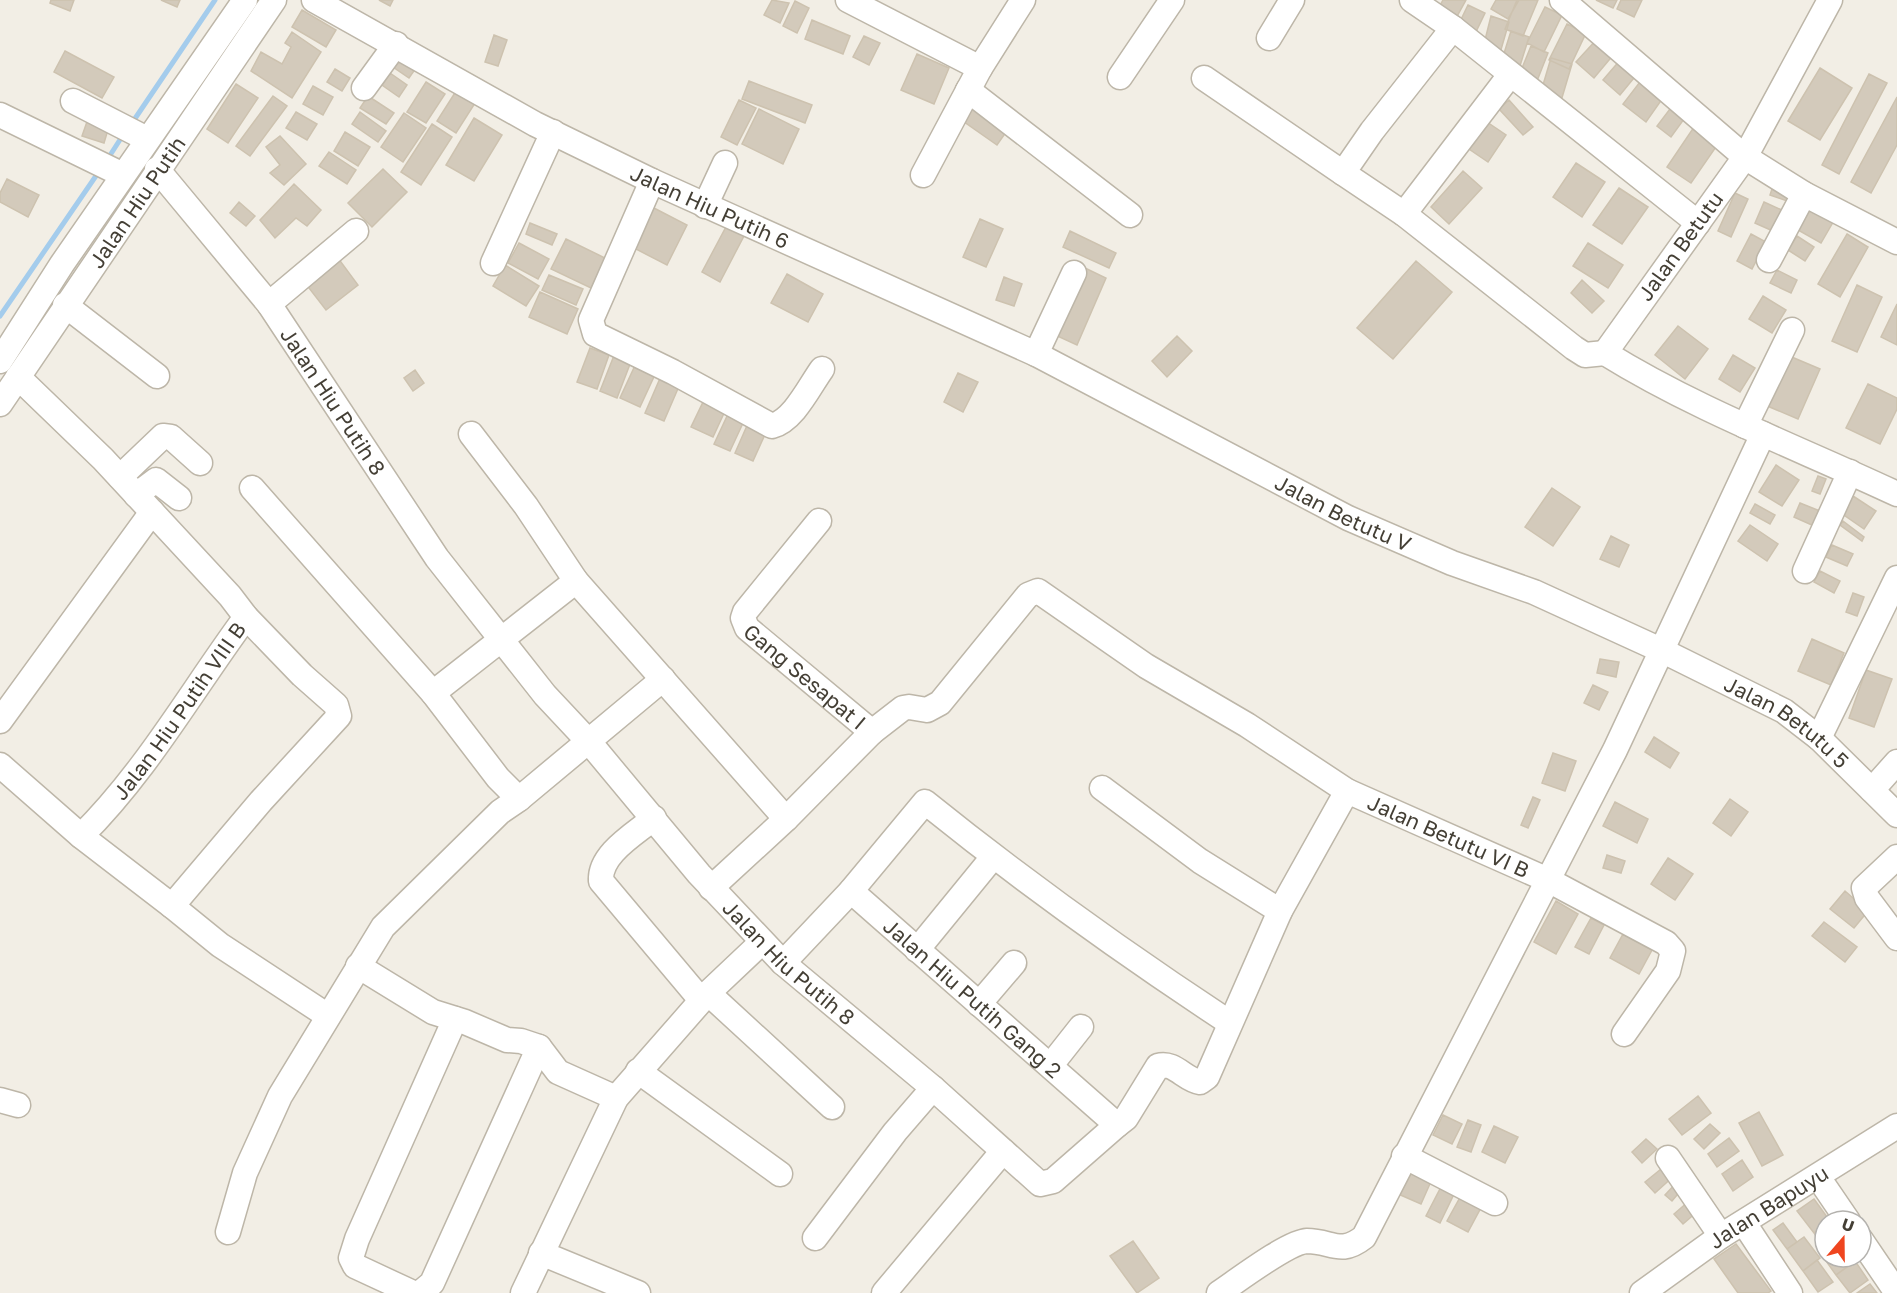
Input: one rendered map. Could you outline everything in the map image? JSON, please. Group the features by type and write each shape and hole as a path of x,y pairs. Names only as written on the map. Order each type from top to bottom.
{"street":[{"name":"Jalan Hiu Putih","path":"0,361 62,264 245,0"},
{"name":"Jalan Hiu Putih","path":"0,404 82,279 274,0"},
{"name":"Jalan Hiu Putih 6","path":"314,0 553,132 652,181 1036,354"},
{"path":"848,0 980,68"},
{"path":"923,175 980,68 1023,0"},
{"path":"1120,77 1172,0"},
{"path":"1269,38 1292,0"},
{"path":"1412,0 1453,28 1698,222"},
{"path":"1562,0 1745,157 1804,194 1897,242"},
{"name":"Jalan Betutu","path":"1605,353 1745,157 1830,0"},
{"path":"1343,173 1372,131 1453,28"},
{"path":"364,88 396,44"},
{"path":"1404,214 1510,75"},
{"path":"1204,78 1404,214 1574,348 1585,354 1605,353 1635,371 1754,430 1897,494"},
{"path":"968,90 1130,215"},
{"path":"73,101 147,139"},
{"path":"0,115 123,175"},
{"path":"493,263 553,132"},
{"path":"705,206 725,163"},
{"name":"Jalan Hiu Putih 8","path":"157,170 269,304 437,558 500,640 545,694 590,742 711,888 783,963 933,1088 1040,1184 1053,1181 1117,1125"},
{"path":"652,181 591,320 595,334 673,372 772,426 778,425 792,412 822,369"},
{"path":"1769,260 1804,194"},
{"path":"269,304 356,231"},
{"path":"62,264 82,279"},
{"path":"1036,354 1074,273"},
{"path":"65,305 158,376"},
{"path":"1219,1293 1291,1246 1306,1241 1339,1248 1354,1245 1364,1237 1548,880 1662,651 1754,430 1792,330"},
{"name":"Jalan Betutu V","path":"1036,354 1348,518 1452,563 1534,592 1662,651"},
{"name":"Jalan Hiu Putih VIII B","path":"18,377 120,477 230,596 246,617 141,766 106,812 81,836"},
{"path":"471,434 526,506 576,581 786,819"},
{"path":"120,477 163,436 171,437 200,463"},
{"path":"1805,571 1850,472"},
{"path":"0,721 144,504 156,480 179,498"},
{"path":"252,488 433,693 498,778 519,799"},
{"name":"Gang Sesapat I","path":"819,521 745,612 743,618 747,628 872,732"},
{"path":"1819,738 1897,578"},
{"path":"433,693 576,581"},
{"name":"Jalan Betutu VI B","path":"872,732 903,708 927,710 940,703 1028,595 1038,591 1146,666 1246,725 1347,792 1548,880 1666,943 1673,951 1668,970 1624,1034"},
{"path":"172,906 261,801 339,716 336,705 302,675 246,617"},
{"name":"Jalan Betutu 5","path":"1662,651 1784,711 1819,738 1897,815"},
{"path":"228,1232 245,1173 280,1096 383,927 500,812 590,742 663,679"},
{"path":"711,888 786,819 872,732"},
{"path":"1872,790 1897,762"},
{"path":"0,765 81,836 220,945 328,1016"},
{"path":"1102,788 1200,861 1280,911"},
{"path":"1117,1125 1125,1118 1158,1066 1170,1066 1193,1081 1200,1082 1207,1077 1280,911 1347,792"},
{"path":"783,963 851,891 925,802 993,857 1134,960 1230,1023"},
{"path":"654,818 614,851 600,871 601,880 705,997 832,1107"},
{"path":"1897,856 1864,888 1867,898 1897,938"},
{"path":"917,951 993,857"},
{"name":"Jalan Hiu Putih Gang 2","path":"851,891 1117,1125"},
{"path":"523,1293 616,1098 705,997 762,942"},
{"path":"979,1004 1014,963"},
{"path":"358,966 433,1012 507,1040 520,1041 539,1047 558,1072 616,1098"},
{"path":"413,1293 355,1266 351,1258 362,1228 455,1019"},
{"path":"1051,1065 1081,1027"},
{"path":"420,1293 432,1283 539,1047"},
{"path":"638,1071 780,1174"},
{"path":"815,1238 895,1132 933,1088"},
{"name":"Jalan Bapuyu","path":"1642,1293 1720,1236 1897,1127"},
{"path":"884,1293 1003,1151"},
{"path":"1404,1156 1495,1203"},
{"path":"1668,1158 1720,1236"},
{"path":"1818,1177 1840,1209"},
{"path":"1744,1222 1790,1293"},
{"path":"541,1253 638,1293"},
{"path":"1873,1258 1897,1293"}],"building":[{"path":"51,0 74,0 70,11 50,3"},
{"path":"161,0 180,0 177,7"},
{"path":"379,0 393,0 390,6"},
{"path":"772,0 789,3 780,23 764,15"},
{"path":"1443,0 1466,0 1455,20 1437,11"},
{"path":"1496,0 1519,0 1508,19 1491,9"},
{"path":"1517,0 1538,0 1523,36 1505,29"},
{"path":"1596,0 1617,0 1613,8"},
{"path":"1621,0 1642,0 1634,17 1617,9"},
{"path":"795,1 809,8 797,33 783,26"},
{"path":"1468,5 1485,13 1473,38 1456,30"},
{"path":"1545,7 1562,15 1544,52 1527,43"},
{"path":"302,10 336,30 326,47 292,27"},
{"path":"1491,16 1509,22 1500,53 1483,48"},
{"path":"812,20 850,36 843,54 805,39"},
{"path":"1567,24 1586,33 1569,69 1549,60"},
{"path":"1511,31 1529,37 1519,69 1501,63"},
{"path":"292,32 321,52 292,98 251,71 261,52 282,64 291,47 285,43"},
{"path":"494,35 507,40 498,66 485,62"},
{"path":"864,36 880,43 869,65 853,57"},
{"path":"1597,39 1614,54 1594,78 1576,62"},
{"path":"1531,46 1548,53 1535,86 1518,78"},
{"path":"65,51 114,77 102,98 54,72"},
{"path":"917,54 949,68 934,104 901,90"},
{"path":"400,57 416,68 409,78 393,67"},
{"path":"1551,58 1572,64 1561,101 1540,95"},
{"path":"1621,59 1638,73 1620,95 1603,80"},
{"path":"1820,68 1852,88 1820,140 1788,121"},
{"path":"335,69 350,78 342,91 327,82"},
{"path":"390,73 407,85 399,97 382,85"},
{"path":"1869,74 1887,83 1839,174 1822,165"},
{"path":"1643,78 1665,95 1646,122 1623,104"},
{"path":"749,81 812,105 805,123 742,99"},
{"path":"426,82 445,94 426,123 407,112"},
{"path":"236,84 258,98 228,143 207,129"},
{"path":"313,86 333,97 323,115 303,104"},
{"path":"458,88 477,100 456,133 437,121"},
{"path":"273,96 287,106 250,156 236,146"},
{"path":"368,96 394,113 386,124 360,108"},
{"path":"1897,97 1897,145 1871,193 1851,182"},
{"path":"739,100 756,108 737,145 721,137"},
{"path":"1509,100 1533,127 1523,135 1499,109"},
{"path":"972,102 1009,128 997,145 960,119"},
{"path":"1673,105 1687,115 1671,137 1657,126"},
{"path":"759,109 799,129 783,164 742,144"},
{"path":"296,112 317,124 307,140 286,128"},
{"path":"360,112 386,131 378,142 352,124"},
{"path":"404,113 426,128 403,162 381,147"},
{"path":"89,116 110,123 104,143 82,136"},
{"path":"474,118 502,135 474,181 446,165"},
{"path":"1487,122 1506,135 1488,162 1469,149"},
{"path":"432,124 452,137 421,185 401,172"},
{"path":"1694,127 1718,144 1691,183 1667,167"},
{"path":"345,132 370,147 358,166 334,151"},
{"path":"280,136 306,164 284,185 270,173 280,165 266,147"},
{"path":"329,152 356,170 347,184 319,166"},
{"path":"1576,163 1605,182 1582,217 1553,197"},
{"path":"383,169 407,192 372,227 348,203"},
{"path":"1463,171 1482,188 1449,224 1431,207"},
{"path":"7,179 39,195 28,217 0,202 0,193"},
{"path":"1774,183 1793,203 1770,195"},
{"path":"294,184 321,210 307,226 296,218 275,238 260,220"},
{"path":"1619,188 1648,207 1622,244 1593,225"},
{"path":"1735,193 1748,199 1731,237 1718,231"},
{"path":"239,202 255,216 246,226 230,213"},
{"path":"1764,202 1784,211 1775,232 1755,223"},
{"path":"1813,204 1836,217 1821,243 1798,230"},
{"path":"652,207 687,225 667,265 632,247"},
{"path":"980,219 1003,229 986,267 963,257"},
{"path":"530,223 557,234 552,245 526,234"},
{"path":"727,225 745,234 720,282 702,272"},
{"path":"1070,231 1116,253 1109,268 1063,247"},
{"path":"1751,234 1766,242 1752,269 1737,261"},
{"path":"1847,234 1868,247 1840,297 1818,284"},
{"path":"1797,236 1814,247 1805,261 1788,250"},
{"path":"566,239 605,258 591,288 551,269"},
{"path":"519,243 549,259 538,279 508,263"},
{"path":"1588,243 1623,265 1608,288 1573,266"},
{"path":"335,254 358,285 326,310 302,279"},
{"path":"1416,261 1452,292 1393,359 1357,328"},
{"path":"505,265 539,286 526,306 493,286"},
{"path":"1085,268 1106,278 1077,345 1055,335"},
{"path":"1777,270 1797,280 1791,293 1770,283"},
{"path":"787,274 823,294 808,322 771,303"},
{"path":"549,275 583,289 576,305 542,290"},
{"path":"1004,277 1022,284 1014,306 996,300"},
{"path":"1582,280 1604,301 1592,313 1571,293"},
{"path":"1857,285 1882,297 1857,352 1832,341"},
{"path":"540,292 578,309 567,334 529,317"},
{"path":"1763,296 1786,310 1772,333 1749,319"},
{"path":"1897,304 1897,345 1881,337"},
{"path":"1678,326 1708,349 1685,379 1655,355"},
{"path":"1177,336 1192,351 1167,377 1152,361"},
{"path":"590,348 609,355 597,389 577,382"},
{"path":"615,353 632,359 617,398 600,391"},
{"path":"1733,355 1755,368 1740,392 1719,379"},
{"path":"1787,355 1820,369 1798,419 1765,405"},
{"path":"638,359 658,368 640,407 620,398"},
{"path":"415,370 424,383 413,391 404,378"},
{"path":"958,373 978,382 963,412 944,402"},
{"path":"661,376 680,384 664,421 645,413"},
{"path":"1868,384 1897,398 1897,409 1880,444 1846,428"},
{"path":"704,400 726,409 713,437 691,427"},
{"path":"728,414 744,421 730,451 714,444"},
{"path":"749,421 767,430 753,461 735,453"},
{"path":"1776,465 1799,480 1782,506 1759,492"},
{"path":"1818,476 1826,479 1820,494 1812,491"},
{"path":"1552,488 1580,507 1553,546 1525,527"},
{"path":"1853,496 1876,511 1864,529 1841,513"},
{"path":"1800,503 1820,511 1814,526 1794,517"},
{"path":"1755,504 1775,515 1770,524 1750,513"},
{"path":"1843,521 1864,537 1862,541 1840,525"},
{"path":"1750,525 1778,544 1767,561 1738,541"},
{"path":"1611,536 1629,545 1619,567 1600,559"},
{"path":"1832,545 1853,554 1847,566 1826,557"},
{"path":"1820,571 1840,581 1834,593 1814,582"},
{"path":"1853,593 1864,597 1857,616 1846,612"},
{"path":"1812,639 1844,653 1831,685 1798,671"},
{"path":"1600,659 1619,662 1616,677 1597,673"},
{"path":"1866,670 1892,679 1874,727 1849,718"},
{"path":"1593,685 1608,692 1599,710 1584,703"},
{"path":"1654,737 1679,753 1670,768 1645,752"},
{"path":"1553,753 1576,761 1565,791 1542,783"},
{"path":"1533,797 1540,800 1528,828 1521,825"},
{"path":"1730,799 1748,812 1731,836 1713,823"},
{"path":"1615,802 1648,819 1637,843 1603,826"},
{"path":"1607,855 1625,861 1621,873 1603,868"},
{"path":"1668,858 1693,874 1675,900 1651,884"},
{"path":"1845,891 1868,911 1854,928 1830,909"},
{"path":"1556,901 1578,914 1556,954 1534,942"},
{"path":"1591,918 1604,925 1589,954 1575,947"},
{"path":"1824,922 1857,947 1845,962 1812,936"},
{"path":"1623,934 1652,950 1639,974 1610,958"},
{"path":"1698,1096 1711,1113 1682,1135 1669,1119"},
{"path":"1759,1112 1783,1155 1762,1166 1739,1123"},
{"path":"1443,1115 1462,1124 1452,1144 1433,1135"},
{"path":"1468,1120 1481,1125 1471,1152 1457,1147"},
{"path":"1710,1124 1720,1133 1704,1149 1694,1139"},
{"path":"1494,1126 1518,1137 1505,1163 1482,1152"},
{"path":"1729,1138 1739,1151 1717,1167 1708,1154"},
{"path":"1646,1139 1657,1149 1642,1163 1632,1152"},
{"path":"1742,1160 1753,1177 1733,1191 1722,1174"},
{"path":"1666,1165 1675,1175 1655,1193 1645,1182"},
{"path":"1407,1166 1433,1177 1421,1204 1396,1193"},
{"path":"1677,1182 1683,1188 1672,1201 1665,1195"},
{"path":"1443,1183 1456,1190 1440,1223 1426,1216"},
{"path":"1463,1192 1484,1202 1468,1232 1447,1221"},
{"path":"1814,1199 1821,1209 1813,1209 1813,1232 1797,1211"},
{"path":"1689,1201 1698,1211 1683,1224 1674,1214"},
{"path":"1783,1223 1797,1242 1787,1249 1773,1230"},
{"path":"1804,1237 1813,1249 1813,1263 1803,1271 1787,1249"},
{"path":"1133,1241 1159,1278 1137,1293 1110,1256"},
{"path":"1736,1244 1771,1291 1768,1293 1738,1293 1714,1259"},
{"path":"1813,1263 1813,1269 1824,1269 1833,1282 1818,1292 1803,1271"},
{"path":"1832,1269 1844,1269 1836,1275"},
{"path":"1844,1269 1860,1269 1868,1280 1850,1293 1836,1275"},
{"path":"1870,1284 1877,1293 1857,1293"}],"waterway":[{"path":"132,123 215,0"},
{"path":"107,160 123,135"},
{"path":"0,316 100,170"}]}
